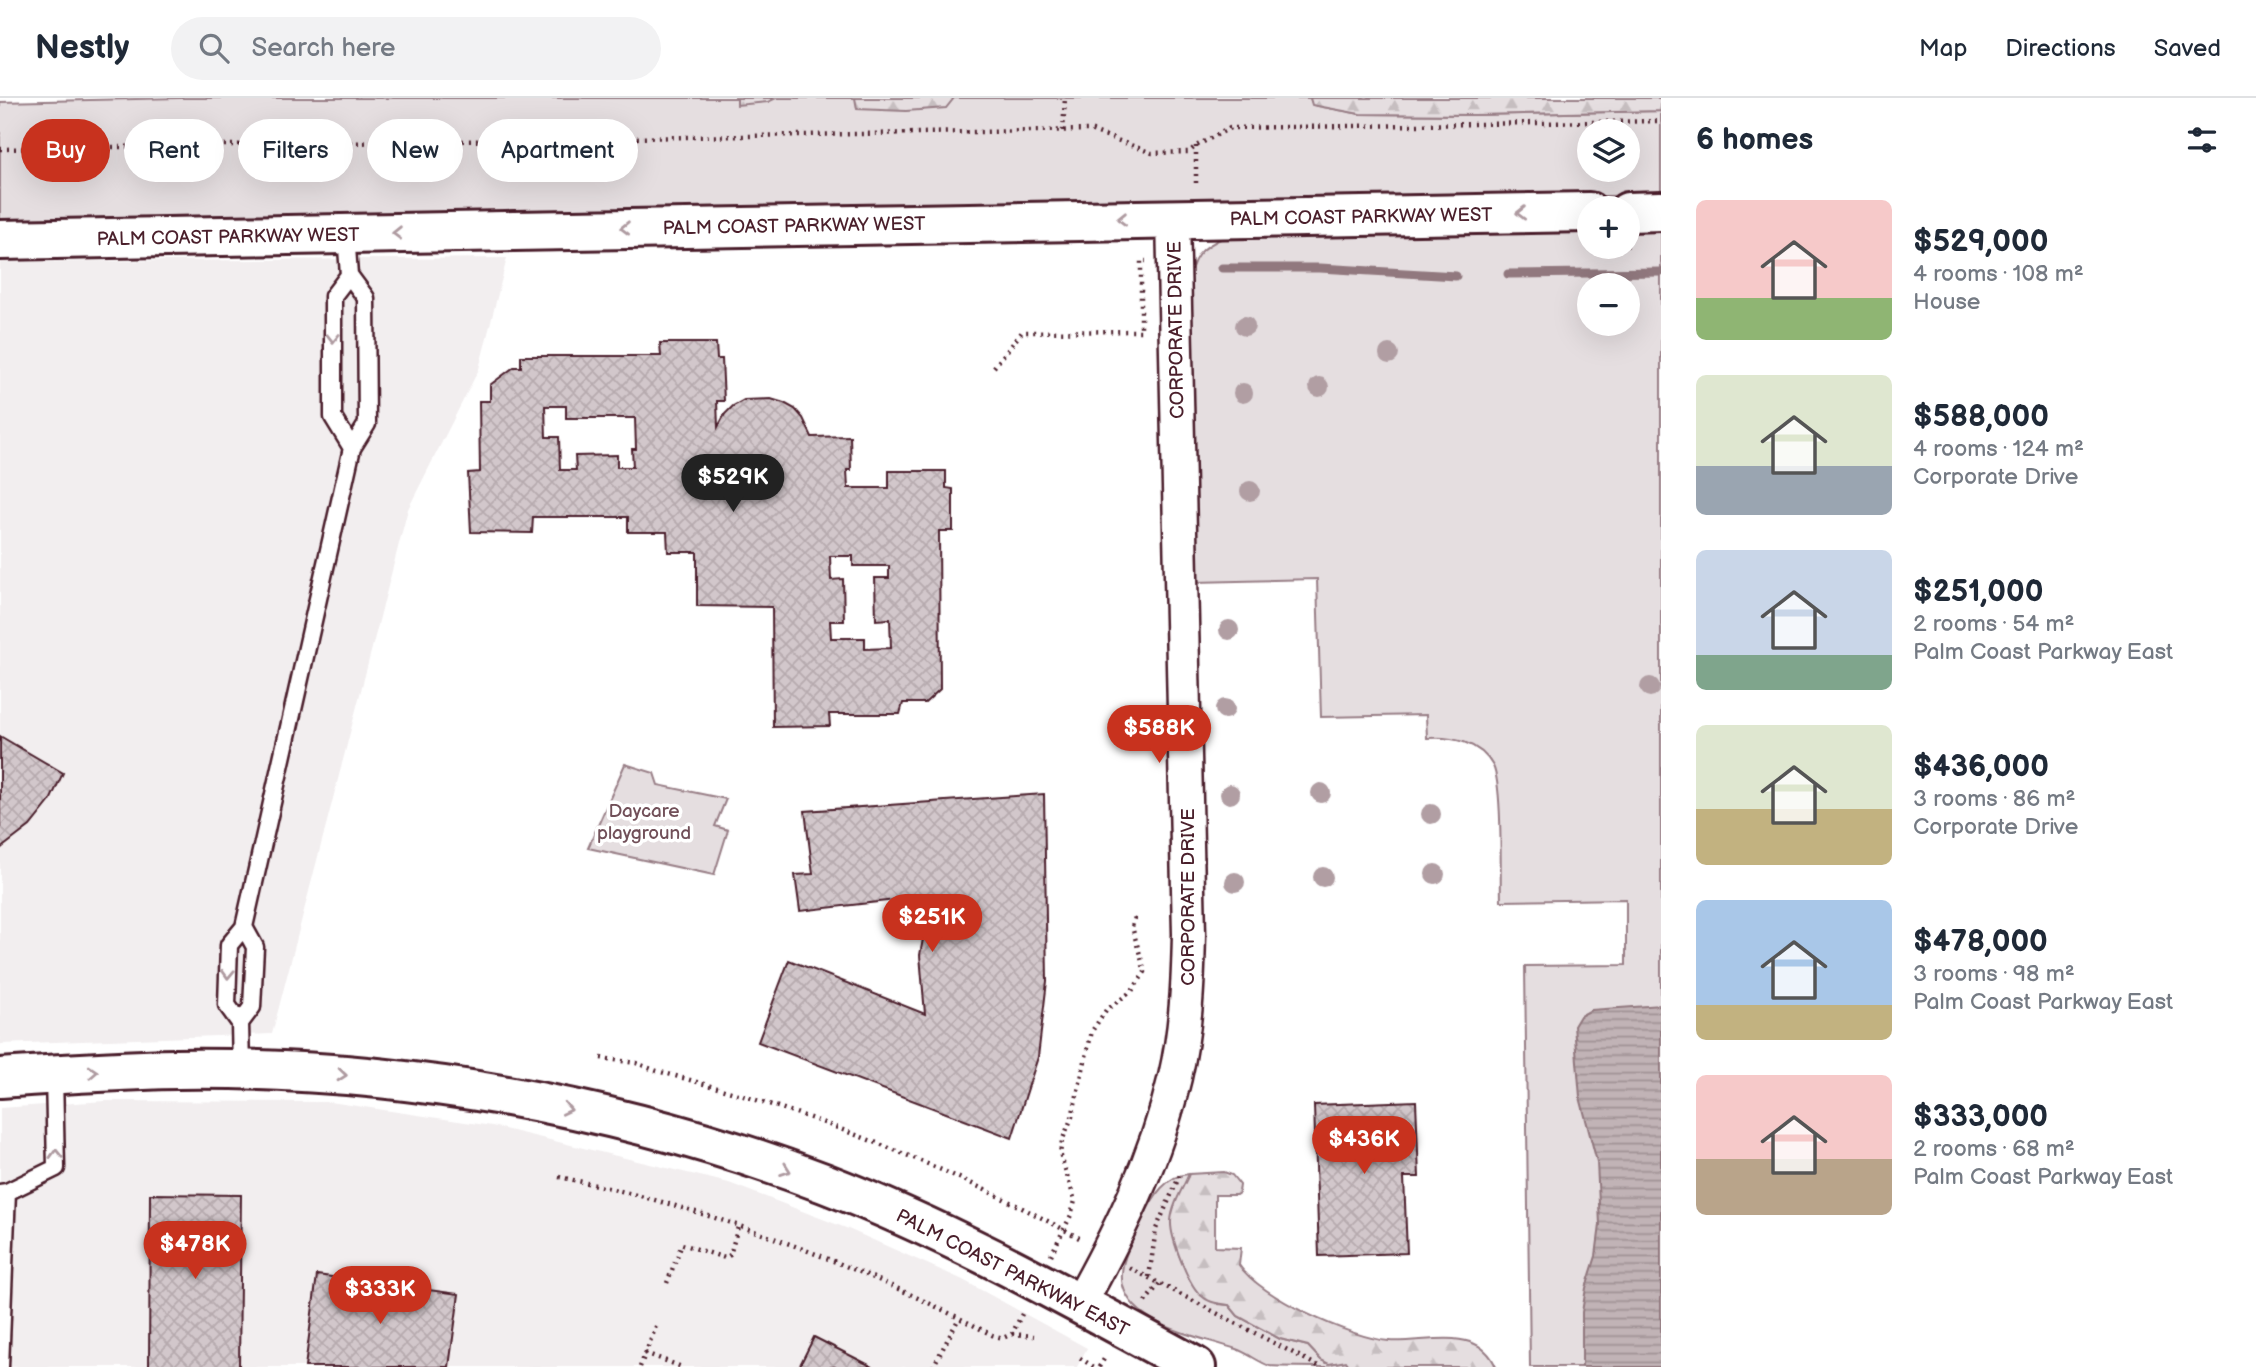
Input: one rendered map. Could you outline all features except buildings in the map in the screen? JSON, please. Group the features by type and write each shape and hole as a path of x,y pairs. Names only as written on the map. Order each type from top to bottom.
{"main road":[{"path":"1640,212 1661,211"},
{"name":"PALM COAST PARKWAY WEST","path":"0,240 1577,212"},
{"name":"PALM COAST PARKWAY EAST","path":"0,1078 177,1069 330,1074 436,1086 561,1108 675,1135 776,1166 961,1242 1196,1367"}],"street":[{"name":"CORPORATE DRIVE","path":"1080,1303 1115,1238 1156,1142 1175,1076 1187,992 1189,934 1172,218"}],"lane":[{"path":"241,1070 240,1023 227,1005 229,945 244,927 352,448 367,424 366,298 349,275 346,234"},
{"path":"349,275 333,296 333,416 352,448"},
{"path":"240,1023 252,1007 255,947 244,927"},
{"path":"0,1367 4,1192 56,1168 54,1074"}],"path":[{"path":"1063,131 1065,98"},
{"path":"0,149 1090,130 1152,153 1189,152 1230,128 1661,121"},
{"path":"1196,146 1196,185"},
{"path":"994,367 1023,332 1141,331 1141,261 1154,261"},
{"path":"1049,1259 1065,1229 1074,1200 1060,1153 1097,1021 1105,1010 1132,991 1145,972 1132,927 1136,914"},
{"path":"601,1058 636,1063 657,1072 813,1119 913,1157 1091,1244"},
{"path":"1149,1277 1156,1229 1180,1175"},
{"path":"559,1177 598,1185 738,1227 858,1272 992,1335 1003,1338 1012,1334 1034,1336"},
{"path":"667,1283 682,1244 725,1258 730,1255 738,1227"},
{"path":"1123,1265 1320,1367"},
{"path":"1140,1309 1160,1283"},
{"path":"1012,1334 1026,1307"},
{"path":"933,1367 959,1318"},
{"path":"640,1367 657,1324"},
{"path":"645,1353 682,1367"},
{"path":"1099,1367 1107,1354"},
{"path":"1080,1359 1094,1367"}],"shaded area":[{"path":"507,258 479,369 408,509 272,1034 0,1046 0,262"},
{"path":"1661,1005 1661,1367 1582,1367 1582,1312 1596,1256 1600,1225 1597,1162 1580,1097 1574,1026 1580,1016 1591,1010"},
{"path":"105,1101 330,1102 492,1126 729,1183 846,1228 961,1279 1087,1348 1077,1367 0,1367 0,1108"}],"green space":[{"path":"181,98 1310,98 1313,105 1360,114 1475,115 1661,111 1661,195 0,223 0,102"},
{"path":"737,98 776,98 768,102 737,105"},
{"path":"855,98 954,98 946,108 906,111 857,109"},
{"path":"1310,98 1661,98 1661,111 1475,115 1360,114 1312,105"},
{"path":"1640,226 1661,226 1661,1367 1530,1367 1525,966 1626,965 1626,899 1501,901 1496,777 1493,766 1481,751 1464,742 1427,738 1426,715 1321,717 1317,579 1195,582 1188,285 1198,255 1209,245 1225,237 1577,227 1577,259 1640,259"},
{"name":"Daycare playground","path":"625,764 654,773 658,785 726,799 715,826 728,830 714,875 588,848"},
{"path":"1224,1172 1232,1175 1240,1185 1236,1195 1215,1195 1215,1247 1241,1248 1239,1265 1266,1290 1330,1324 1373,1338 1389,1341 1451,1339 1470,1342 1486,1352 1496,1367 1350,1367 1346,1361 1329,1364 1321,1360 1308,1346 1280,1339 1238,1316 1229,1305 1206,1299 1192,1284 1181,1262 1171,1221 1189,1174"},
{"path":"1189,1174 1171,1222 1179,1255 1191,1282 1218,1304 1229,1305 1238,1316 1280,1339 1308,1346 1321,1360 1329,1364 1346,1361 1350,1367 1270,1366 1240,1351 1188,1335 1155,1321 1130,1300 1123,1286 1122,1268 1132,1241 1161,1188 1174,1178"}],"waterway":[{"path":"1222,268 1320,268 1456,276"},
{"path":"1508,274 1661,272"}]}
